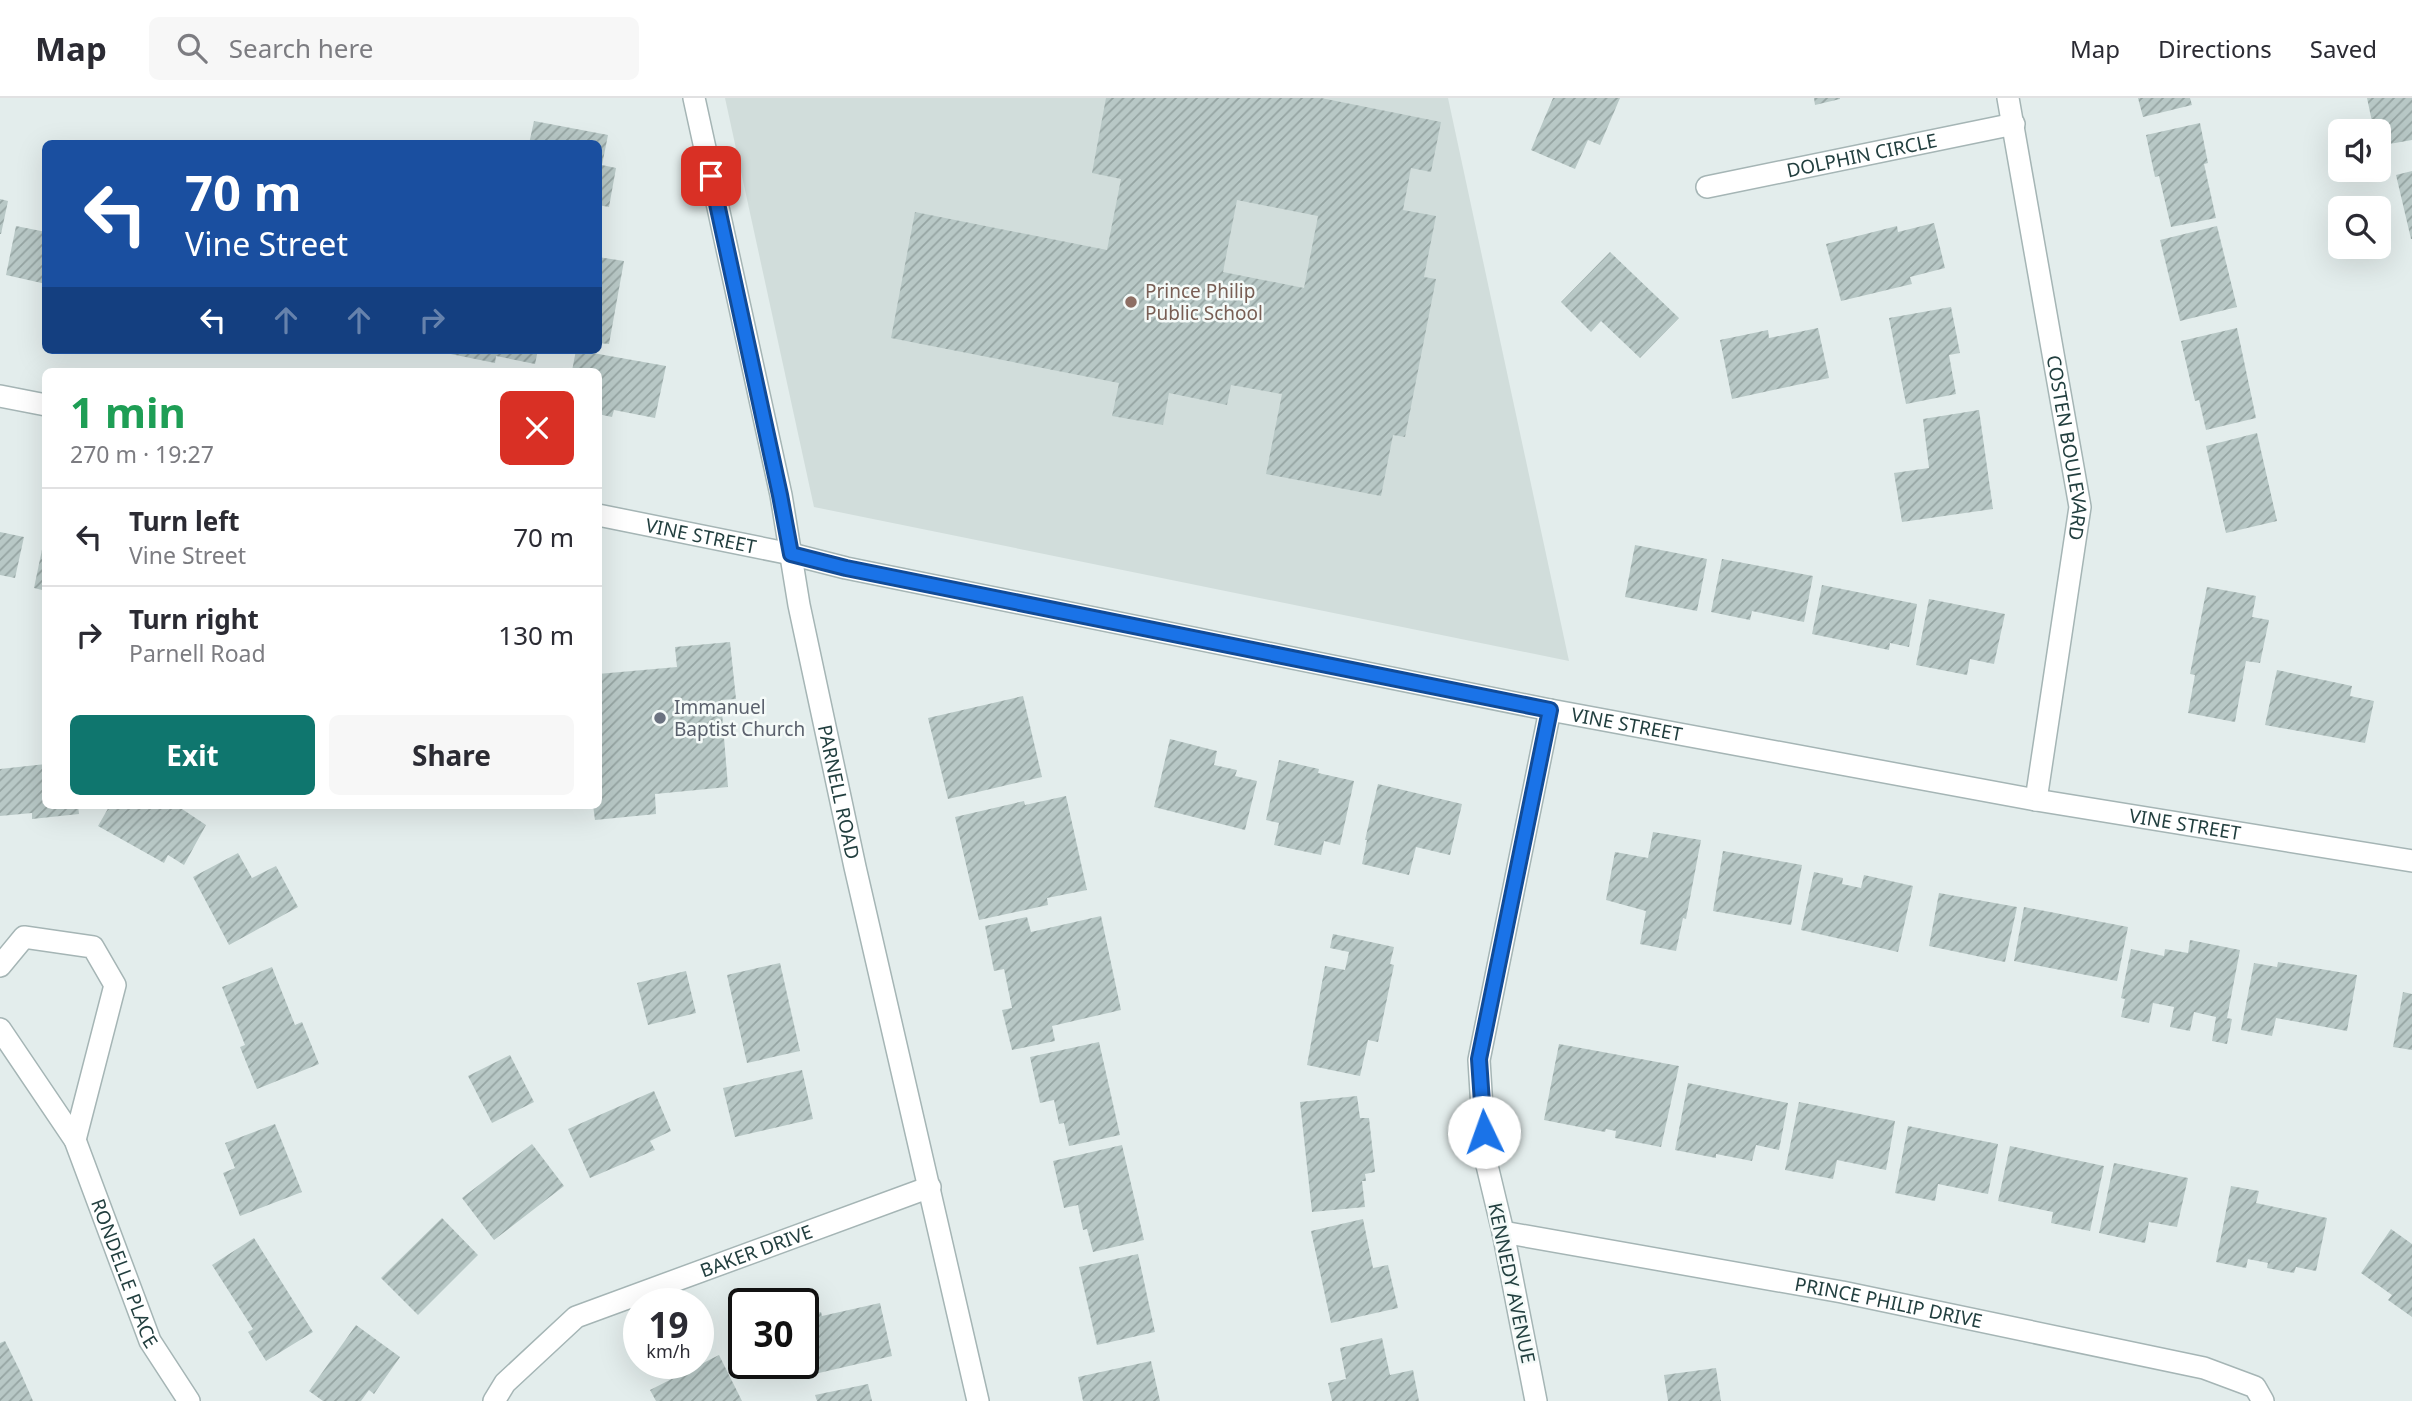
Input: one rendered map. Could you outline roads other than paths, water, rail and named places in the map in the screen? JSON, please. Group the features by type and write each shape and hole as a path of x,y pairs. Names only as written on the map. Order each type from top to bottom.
{"street":[{"name":"PARNELL ROAD","path":"694,98 780,495 799,604 855,867 978,1401"},
{"name":"COSTEN BOULEVARD","path":"2008,98 2080,507 2036,800"},
{"name":"DOLPHIN CIRCLE","path":"1707,187 2014,124"},
{"path":"0,396 42,404"},
{"name":"VINE STREET","path":"602,516 791,554 846,568 1550,710 2036,800 2412,861"},
{"name":"KENNEDY AVENUE","path":"1536,1401 1503,1232 1485,1157 1479,1059 1550,710"},
{"path":"0,966 24,937 93,947 116,985 75,1140"},
{"name":"RONDELLE PLACE","path":"0,1029 75,1140 150,1341 189,1401"},
{"name":"BAKER DRIVE","path":"494,1401 505,1383 576,1317 930,1187"},
{"name":"PRINCE PHILIP DRIVE","path":"1503,1232 1842,1292 2204,1368 2255,1387 2263,1401"}],"place":[{"name":"Prince Philip Public School","path":"1131,302"},
{"name":"Immanuel Baptist Church","path":"660,718"}]}
